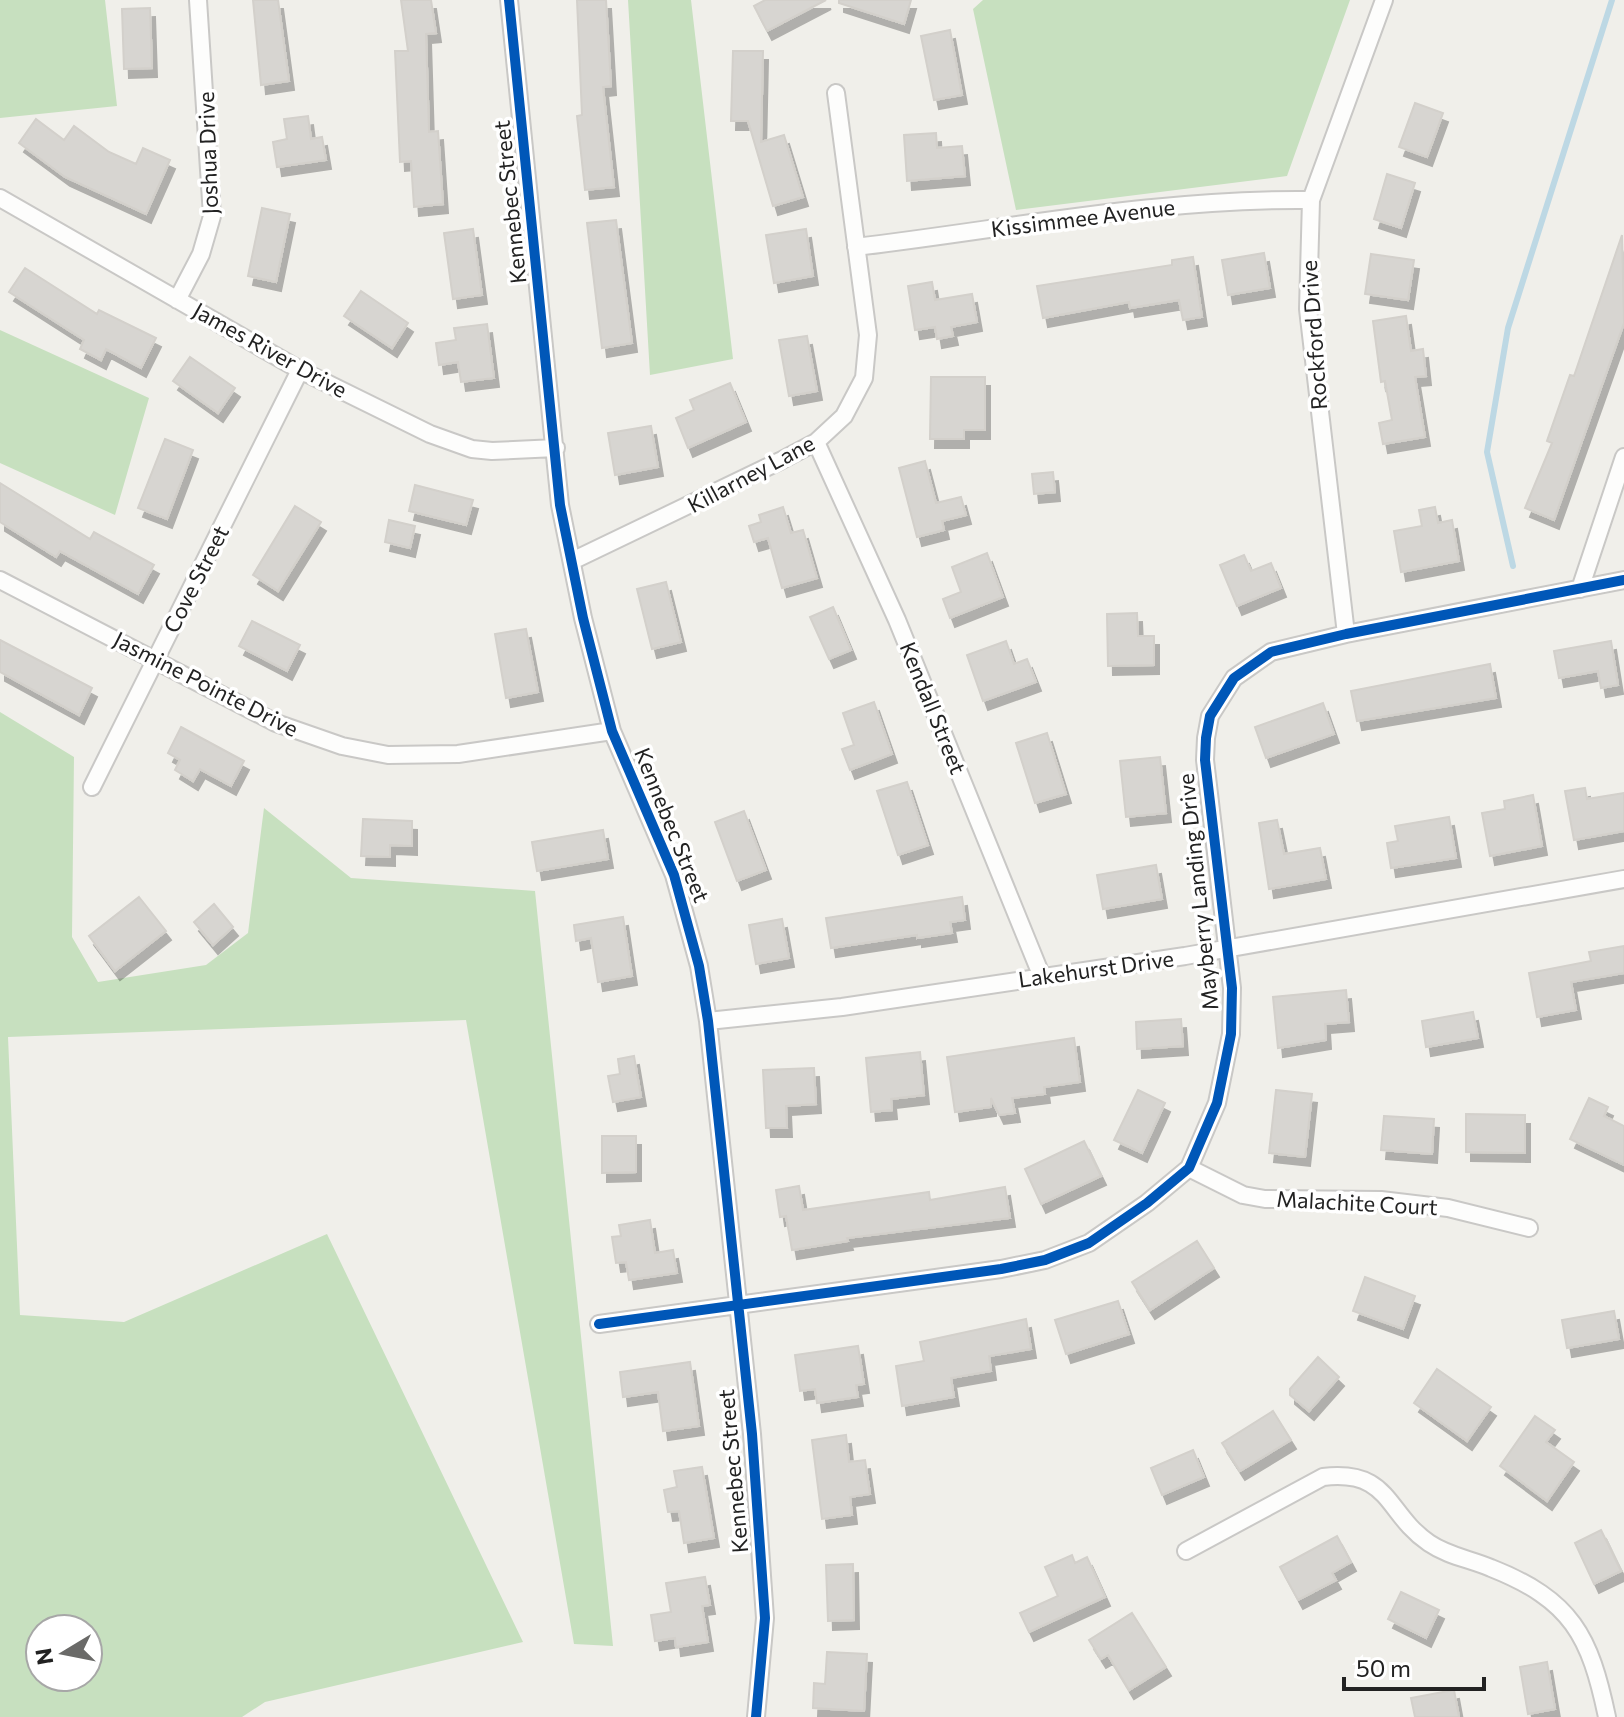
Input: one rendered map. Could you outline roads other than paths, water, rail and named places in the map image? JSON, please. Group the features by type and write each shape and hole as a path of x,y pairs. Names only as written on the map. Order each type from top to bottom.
{"street":[{"name":"Joshua Drive","path":"177,300 201,254 212,216 198,0"},
{"name":"Kennebec Street","path":"509,0 560,505 612,731 674,875 695,951 708,1021 752,1434 765,1618 756,1717"},
{"name":"Rockford Drive","path":"1346,634 1308,309 1311,200 1384,0"},
{"name":"Killarney Lane","path":"572,561 618,542 816,442 844,416 864,378 868,335 836,93"},
{"name":"James River Drive","path":"0,198 300,370 430,434 472,449 556,448"},
{"name":"Kissimmee Avenue","path":"856,247 1099,214 1234,201 1311,200"},
{"name":"Cove Street","path":"92,787 300,370"},
{"name":"Kendall Street","path":"816,442 897,620 1042,977"},
{"path":"1580,589 1624,457"},
{"name":"Jasmine Pointe Drive","path":"0,580 287,728 342,746 388,755 458,754 612,731"},
{"name":"Mayberry Landing Drive","path":"599,1324 737,1302 1001,1269 1045,1260 1110,1232 1189,1168 1224,1081 1231,1034 1228,948 1205,760 1210,716 1220,695 1251,663 1271,652 1346,634 1624,580"},
{"name":"Lakehurst Drive","path":"708,1021 816,1010 1042,977 1624,879"},
{"name":"Malachite Court","path":"1189,1168 1243,1195 1265,1199 1381,1200 1448,1208 1529,1228"},
{"path":"1186,1551 1323,1477 1347,1474 1370,1482 1415,1533 1434,1547 1498,1570 1539,1591 1574,1623 1587,1643 1602,1687 1607,1717"}],"waterway":[{"path":"1513,566 1487,452 1508,328 1612,0"}]}
